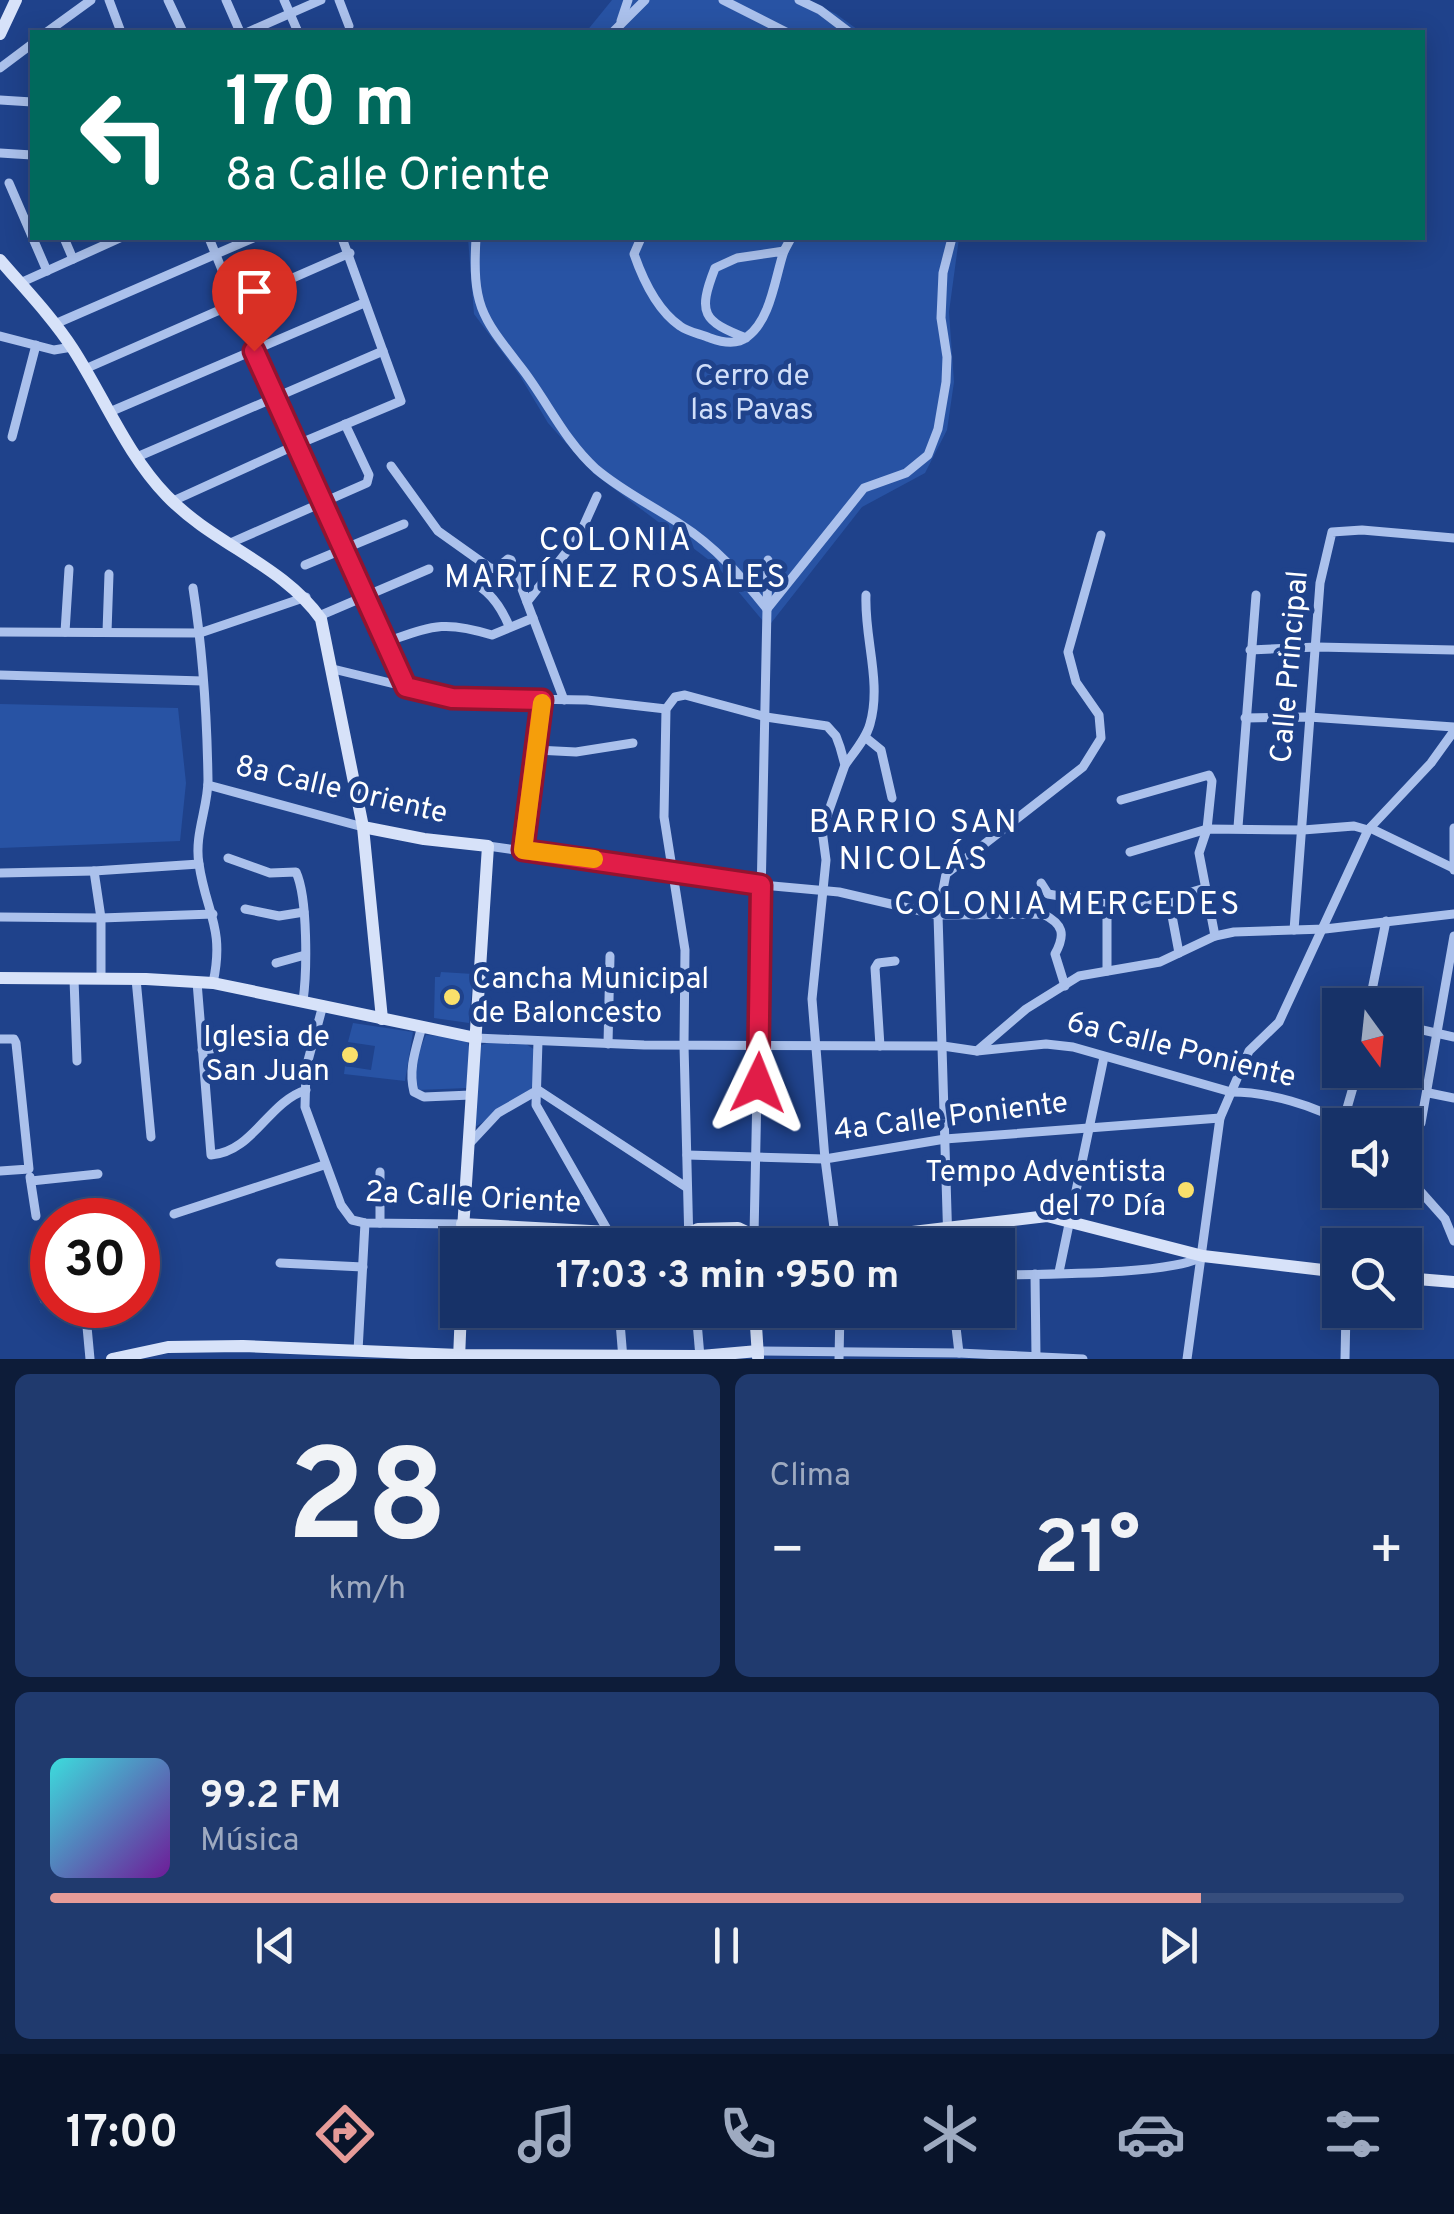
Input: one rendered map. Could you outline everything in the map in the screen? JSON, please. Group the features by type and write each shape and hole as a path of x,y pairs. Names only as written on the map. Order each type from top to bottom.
{"street":[{"path":"0,34 16,0"},
{"path":"51,30 90,0"},
{"path":"109,0 120,30"},
{"path":"168,0 182,30"},
{"path":"226,0 243,30"},
{"path":"284,0 297,30"},
{"path":"249,30 321,0"},
{"path":"340,0 350,26"},
{"path":"617,29 628,0"},
{"path":"617,29 645,0"},
{"path":"723,0 782,30"},
{"path":"799,0 846,30"},
{"path":"0,68 30,46"},
{"path":"0,100 30,102"},
{"path":"0,153 30,155"},
{"path":"9,183 30,232"},
{"path":"34,240 47,271"},
{"path":"65,240 73,259"},
{"path":"20,283 116,240"},
{"path":"209,240 274,398 406,687"},
{"path":"55,324 249,240"},
{"path":"173,501 401,401 343,240"},
{"path":"476,240 477,295 485,321 524,371 567,438 624,492 708,544 732,565 767,610"},
{"path":"640,240 634,254 643,278 680,327 718,341 746,338 766,312 791,240"},
{"path":"767,610 864,488 906,473 928,455 938,429 946,382 947,358 940,318 943,273 951,240"},
{"path":"746,338 714,326 710,319 705,303 715,268 737,258 784,251"},
{"path":"85,369 350,253"},
{"path":"0,260 72,347 137,457 173,501 207,532 306,598 319,616 333,668 363,827 382,1019"},
{"path":"112,411 364,303"},
{"path":"0,336 54,350 72,347"},
{"path":"12,437 36,345"},
{"path":"137,457 383,351"},
{"path":"226,544 370,480 345,424"},
{"path":"391,466 438,531 490,568 496,569 511,560 564,700"},
{"path":"527,602 579,536 597,496"},
{"path":"305,565 404,524"},
{"name":"Calle Principal","path":"1294,930 1320,583 1332,532 1362,530 1454,538"},
{"path":"947,1228 938,915 946,874 1083,767 1101,738 1099,715 1076,682 1068,652 1100,535"},
{"path":"754,1228 768,560"},
{"path":"65,632 69,569"},
{"path":"319,616 429,569"},
{"path":"107,632 108,574"},
{"path":"468,581 480,585 493,598 509,626"},
{"path":"193,588 204,681 208,785 198,864 218,938 213,984"},
{"path":"834,1228 812,999 826,860 822,830 845,765 871,723 875,688 866,595"},
{"path":"1238,827 1256,595"},
{"path":"0,632 200,633 306,598"},
{"path":"386,642 445,624 492,635 533,618"},
{"path":"1250,650 1454,650"},
{"path":"333,668 452,698 634,703 666,709"},
{"path":"0,676 204,681"},
{"path":"688,1228 686,950 664,818 666,709 675,697 684,695 766,716 827,726 836,736 845,765"},
{"path":"523,850 542,700"},
{"path":"1187,1359 1220,1118 1231,1092 1249,1052 1279,1022 1369,829 1444,746 1454,729 1309,716 1245,718"},
{"path":"865,737 881,750 892,798"},
{"path":"536,750 576,752 633,743"},
{"path":"1444,746 1454,754"},
{"path":"1122,800 1209,775 1212,781 1207,829 1199,853 1215,936"},
{"name":"8a Calle Oriente","path":"208,785 424,840 822,891 938,915 1044,914"},
{"path":"1130,852 1207,829 1354,826 1369,829 1454,870 1454,828"},
{"path":"462,1228 488,846"},
{"path":"228,858 270,873 296,872 304,900 302,1002"},
{"path":"0,873 198,864"},
{"path":"95,871 101,918 101,979"},
{"path":"1041,883 1048,894 1044,914 1056,920 1061,929 1055,954 1065,986"},
{"path":"1141,907 1205,888"},
{"path":"1048,894 1107,904 1108,971"},
{"path":"1169,900 1179,954"},
{"path":"245,909 279,916 304,912"},
{"path":"0,917 213,914"},
{"path":"976,1052 1026,1009 1079,976 1160,962 1215,936 1324,929 1454,914"},
{"path":"1372,988 1386,920"},
{"path":"1422,1119 1454,936"},
{"path":"276,963 305,954"},
{"path":"608,1044 610,956"},
{"path":"880,1046 876,966 895,961"},
{"path":"0,978 213,984 476,1038"},
{"path":"74,979 76,1061"},
{"path":"136,979 151,1137"},
{"path":"197,982 210,1155 240,1145 290,1097 306,1090"},
{"name":"2a Calle Oriente","path":"322,1005 306,1068 305,1107 324,1165 352,1220 504,1228"},
{"path":"422,1026 412,1062 414,1092 424,1097 472,1095"},
{"path":"1422,1030 1454,1037"},
{"name":"6a Calle Poniente","path":"476,1038 608,1044 943,1046 976,1052 1046,1044 1074,1047 1231,1092 1300,1104 1322,1114"},
{"path":"0,1039 14,1039 16,1044 33,1198"},
{"path":"538,1041 538,1109 603,1228"},
{"path":"202,1050 227,1047"},
{"path":"1059,1272 1104,1057"},
{"path":"469,1144 498,1113 538,1090"},
{"path":"538,1090 686,1187"},
{"path":"1429,1093 1454,1098"},
{"name":"4a Calle Poniente","path":"687,1154 825,1159 945,1139 1220,1118"},
{"path":"174,1214 324,1165"},
{"path":"0,1171 28,1169"},
{"path":"380,1172 380,1223"},
{"path":"30,1181 98,1174"},
{"path":"1422,1193 1445,1219 1454,1242"},
{"name":"2a Calle Oriente","path":"959,1228 1028,1217 1070,1220 1203,1256 1322,1270"},
{"path":"358,1355 366,1223"},
{"path":"1164,1267 1166,1247"},
{"path":"1015,1275 1164,1267 1191,1264 1203,1256"},
{"path":"280,1263 363,1267"},
{"path":"1035,1274 1036,1357"},
{"path":"1422,1279 1454,1282"},
{"path":"87,1328 90,1359"},
{"path":"459,1357 460,1328"},
{"path":"621,1328 623,1357"},
{"path":"698,1328 700,1357"},
{"path":"756,1328 758,1355"},
{"path":"839,1355 840,1328"},
{"path":"956,1328 959,1354"},
{"path":"1344,1359 1345,1328"},
{"path":"112,1359 168,1348 316,1347 358,1355 459,1357 959,1354 1084,1359"}],"green space":[{"path":"612,0 807,0 858,30 588,30"},
{"name":"Cerro de las Pavas","path":"468,240 959,240 949,312 954,382 947,430 925,473 862,507 768,627 717,566 593,473 548,423 520,376 474,314"},
{"path":"0,704 178,708 186,783 180,841 0,848"},
{"name":"Cancha Municipal de Baloncesto","path":"441,972 473,974 469,1023 434,1018 435,977 440,977"},
{"path":"353,1023 413,1032 405,1081 344,1074 345,1066 371,1070 375,1046 348,1042"},
{"path":"426,1035 466,1038 470,1049 467,1088 418,1090 417,1062"},
{"path":"490,1042 526,1044 538,1052 538,1077 527,1095 475,1127 479,1046"}],"slow traffic":[{"path":"542,703 523,850 594,859"}],"place":[{"name":"Cancha Municipal de Baloncesto","path":"452,997"},
{"name":"Iglesia de San Juan","path":"350,1055"},
{"name":"Tempo Adventista del 7º Día","path":"1186,1190"}],"district":[{"name":"COLONIA MARTÍNEZ ROSALES","path":"616,560"},
{"name":"BARRIO SAN NICOLÁS","path":"914,842"},
{"name":"COLONIA MERCEDES","path":"1068,906"}],"route":[{"path":"254,351 406,687 452,698 542,700 523,850 761,885 758,1083"}]}
